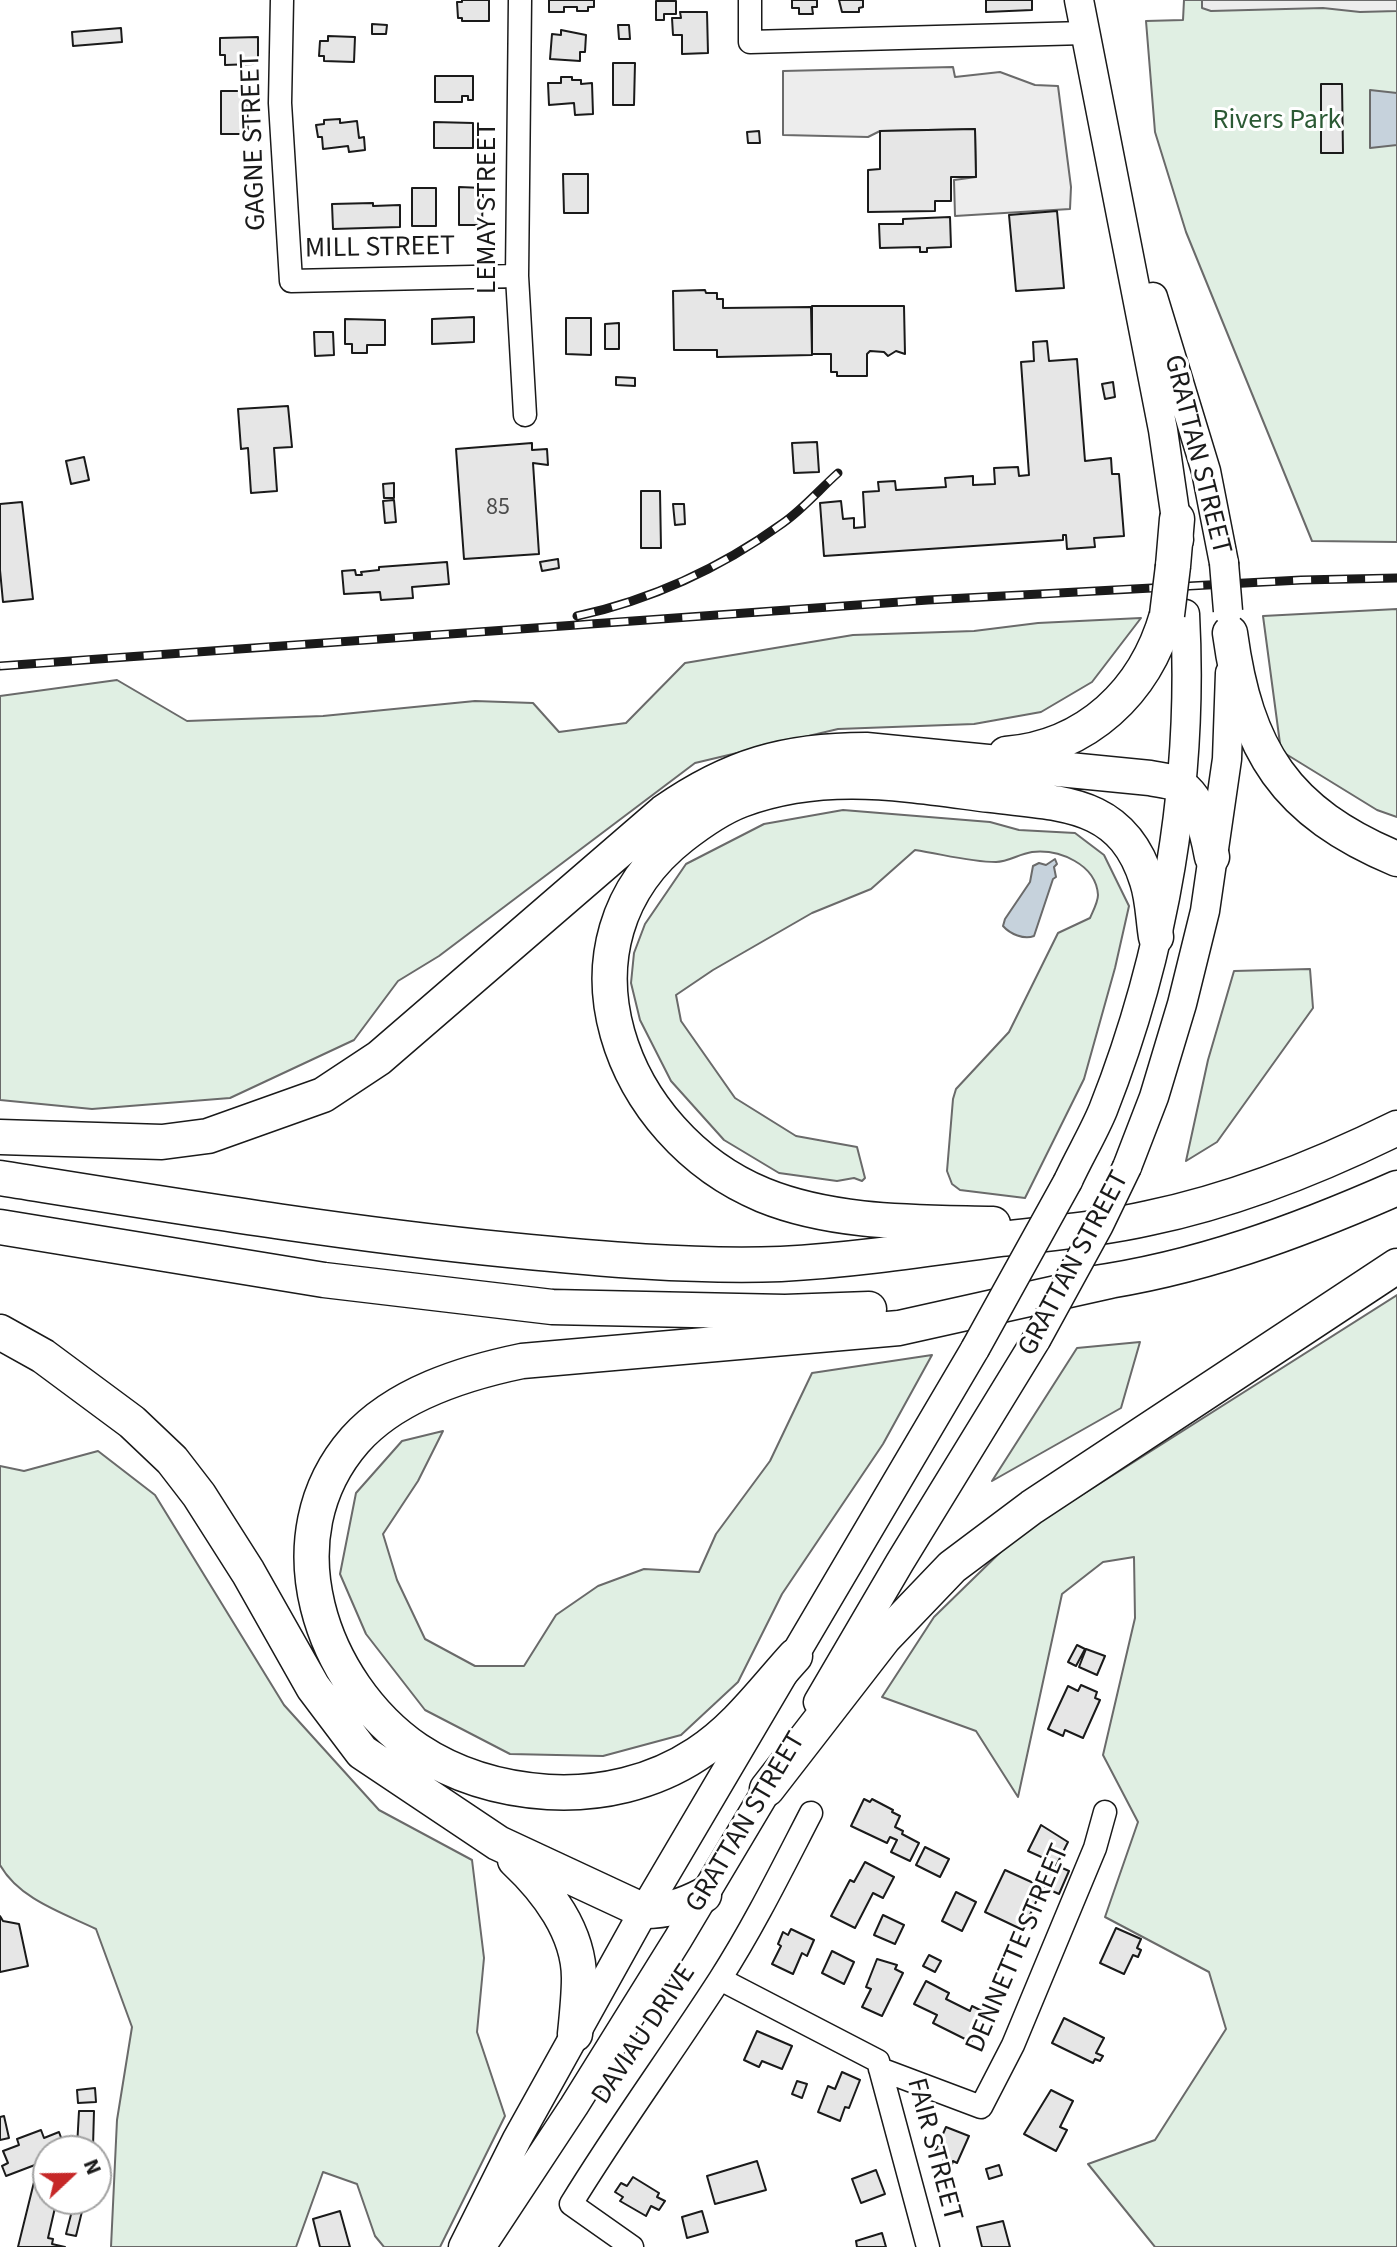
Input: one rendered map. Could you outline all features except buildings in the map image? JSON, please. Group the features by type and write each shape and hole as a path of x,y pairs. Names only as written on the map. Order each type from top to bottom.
{"highway":[{"path":"937,756 1009,754 1038,749 1083,731 1115,708 1144,671 1176,615 1177,519"},
{"path":"1229,622 1242,704 1260,745 1278,775 1305,802 1350,837 1397,859"},
{"path":"0,1137 162,1142 208,1136 323,1095 379,1058 664,812 711,782 750,765 807,752 866,750 1150,778 1181,787 1198,808 1206,823 1212,857"},
{"path":"1145,1219 1044,1225 904,1221 815,1211 762,1194 724,1174 692,1152 655,1112 624,1055 614,1020 610,983 613,944 619,923 638,884 660,856 704,820 740,801 818,781 904,784 1085,809 1125,837 1138,857 1148,883 1156,937"},
{"path":"0,1178 150,1204 414,1242 586,1258 778,1264 876,1257 1145,1219 1253,1190 1322,1163 1397,1128"},
{"path":"795,1656 716,1741 654,1776 615,1788 578,1793 528,1791 473,1778 437,1762 405,1741 373,1711 348,1677 322,1625 313,1589 312,1541 318,1509 332,1475 345,1454 371,1426 420,1395 495,1367 522,1361 899,1328 1180,1267 1263,1243 1397,1188"},
{"path":"0,1227 338,1282 552,1307 785,1312 873,1309 950,1304 1110,1281"},
{"path":"767,1789 884,1638 952,1567 1044,1498 1397,1266"},
{"path":"0,1332 43,1356 132,1422 172,1460 199,1495 256,1585 313,1687 362,1752 498,1843 644,1911 665,1911 704,1895"},
{"path":"498,1843 539,1882 556,1906 570,1936 579,1974 575,2034"}],"main road":[{"name":"GRATTAN STREET","path":"1079,0 1163,430 1177,519"},
{"name":"GRATTAN STREET","path":"481,2247 574,2106 704,1895 900,1562 1036,1340 1127,1167 1154,1097 1182,1004 1205,911 1227,759 1229,622 1224,563 1214,502 1202,457 1109,159"},
{"name":"GRATTAN STREET","path":"463,2247 517,2139 644,1911 975,1349 1102,1113 1131,1031 1165,901 1181,787 1188,681 1176,615"}],"street":[{"name":"GAGNE STREET","path":"282,0 280,103 291,281"},
{"name":"LEMAY STREET","path":"520,0 517,276 525,415"},
{"path":"750,0 750,42 1085,33"},
{"name":"MILL STREET","path":"291,281 517,276"},
{"name":"DENNETTE STREET","path":"880,2069 982,2106 1013,2045 1095,1848 1105,1812"},
{"name":"DAVIAU DRIVE","path":"632,2247 571,2204 609,2141 720,1979 767,1899 811,1813"},
{"path":"720,1979 878,2061 880,2069"},
{"name":"FAIR STREET","path":"880,2069 928,2247"}],"green space":[{"name":"Rivers Park","path":"1184,0 1397,0 1397,542 1312,541 1186,232 1155,132 1146,21 1183,20"},
{"path":"1397,609 1397,817 1377,810 1281,751 1263,616"},
{"path":"1141,618 1092,682 1041,712 974,724 838,729 695,763 439,956 398,981 354,1040 230,1098 92,1109 0,1100 0,696 117,680 187,721 323,716 475,701 533,703 559,732 626,723 685,663 853,635 974,631 1038,623"},
{"path":"843,810 990,822 1019,830 1075,833 1104,855 1129,906 1084,1079 1025,1198 960,1190 952,1184 947,1171 953,1099 956,1089 1009,1032 1058,933 1090,918 1098,898 1096,884 1083,867 1064,856 1027,853 996,862 915,850 871,889 812,913 676,995 681,1021 735,1098 796,1136 857,1147 865,1178 862,1181 779,1173 724,1140 671,1081 640,1020 631,983 634,953 645,924 686,864 764,824"},
{"path":"1310,969 1313,1008 1217,1142 1186,1161 1208,1060 1234,971"},
{"path":"1397,1295 1397,2247 1155,2247 1088,2164 1155,2140 1226,2029 1209,1972 1105,1917 1138,1822 1103,1755 1135,1618 1134,1557 1103,1562 1062,1594 1018,1797 976,1731 882,1697 934,1617 1017,1536"},
{"path":"1140,1342 1121,1408 992,1481 1077,1348"},
{"path":"932,1355 883,1444 782,1594 738,1682 681,1735 603,1756 510,1754 425,1710 366,1634 340,1574 356,1493 402,1441 443,1431 418,1481 383,1534 397,1580 425,1639 475,1666 524,1666 556,1615 598,1586 644,1569 699,1572 716,1534 770,1461 812,1373"},
{"path":"98,1451 155,1495 284,1705 379,1810 472,1860 484,1958 477,2032 505,2116 440,2247 384,2247 375,2236 357,2184 323,2172 296,2247 111,2247 117,2120 132,2027 96,1929 30,1896 8,1877 0,1865 0,1466 24,1471"}],"shaded area":[{"path":"1202,0 1397,0 1397,11 1360,12 1323,8 1211,11 1202,8"},
{"path":"953,67 955,77 1000,72 1035,85 1058,86 1071,187 1070,209 955,216 954,180 976,177 975,129 880,131 868,137 783,135 783,71"},
{"path":"1370,90 1397,93 1397,145 1370,148"},
{"path":"1055,859 1056,877 1034,936 1022,937 1009,932 1003,926 1005,919 1030,882 1033,866 1039,863 1046,865"}],"railway":[{"path":"577,616 632,601 711,568 783,523 838,473"},
{"path":"0,666 928,600 1301,580 1397,578"}]}
